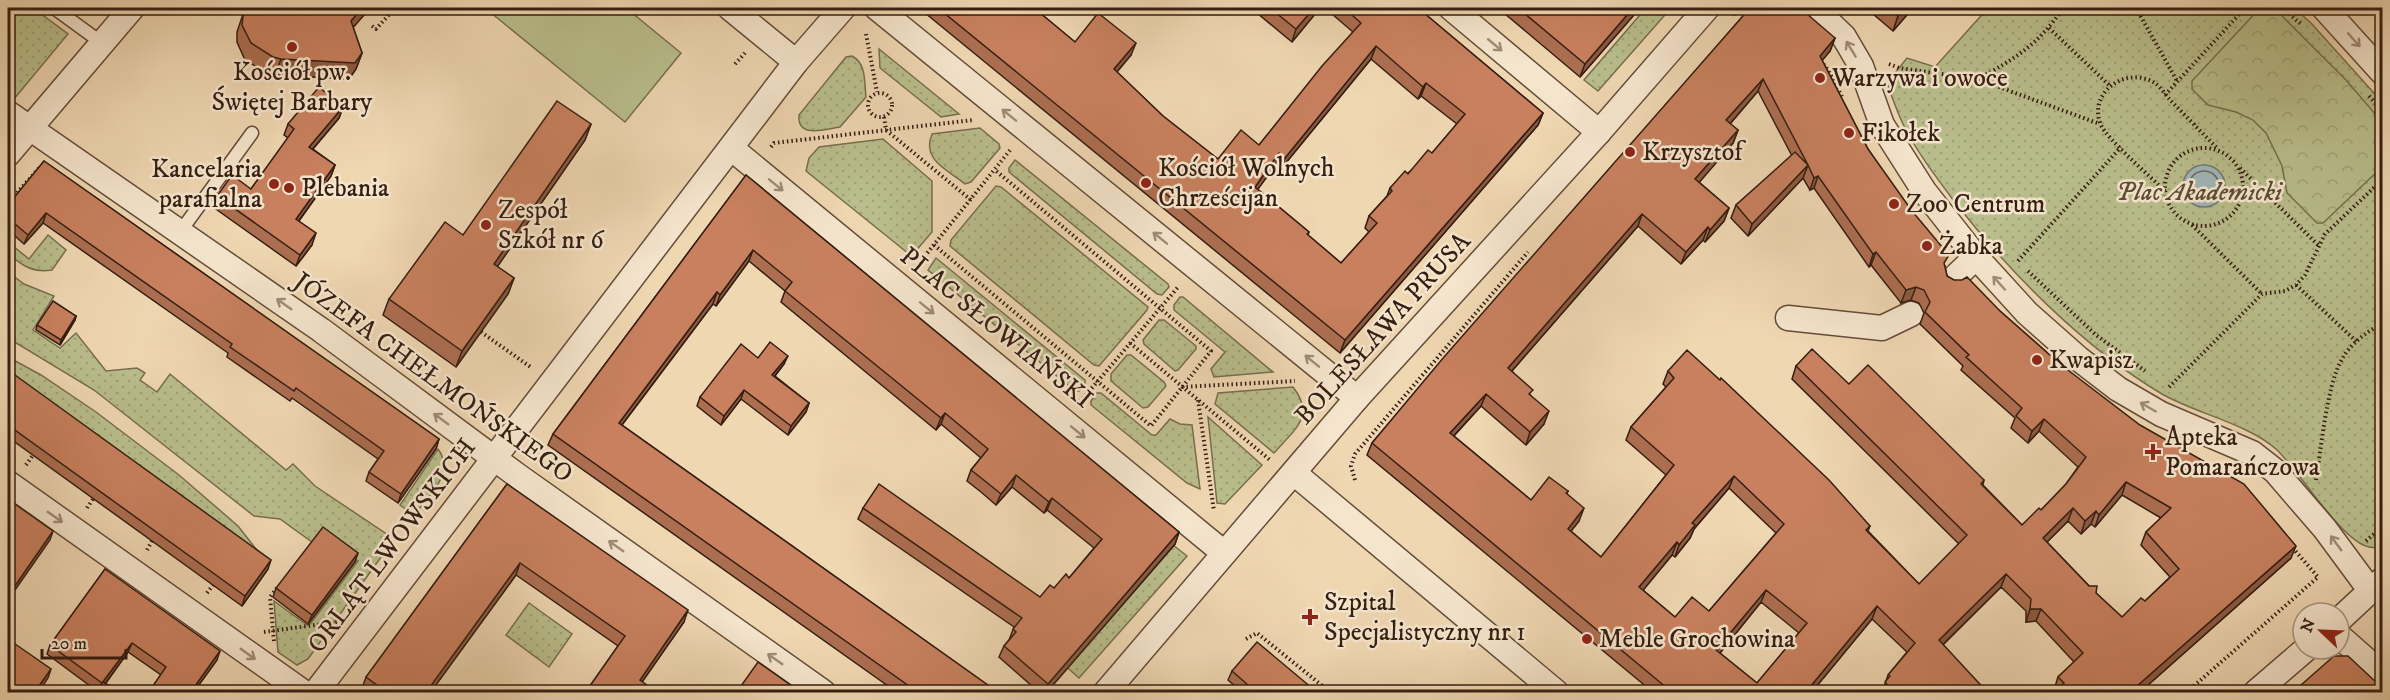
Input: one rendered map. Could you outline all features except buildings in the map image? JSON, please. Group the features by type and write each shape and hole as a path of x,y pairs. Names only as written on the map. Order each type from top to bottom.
{"street":[{"path":"8,154 132,8"},
{"path":"730,8 796,62"},
{"name":"ORLĄT LWOWSKICH","path":"316,693 796,62 843,8"},
{"path":"1451,8 1599,132"},
{"name":"BOLESŁAWA PRUSA","path":"1106,693 1224,553 1285,468 1357,398 1599,132 1707,8"},
{"path":"1814,8 1844,37 1861,66 1882,125 1924,191 1976,257 2027,313 2079,359 2118,389 2161,414 2252,453 2275,471 2376,585 2351,609"},
{"path":"2324,8 2382,72"},
{"path":"880,10 1357,398"},
{"name":"JÓZEFA CHEŁMOŃSKIEGO","path":"8,113 321,330 495,459 823,693"},
{"name":"PLAC SŁOWIAŃSKI","path":"731,148 1224,553"},
{"path":"1953,279 1976,257"},
{"path":"1788,318 1882,328 1911,314"},
{"path":"1285,468 1556,693"},
{"path":"8,483 303,693"},
{"path":"2351,647 2382,674"},
{"path":"2256,693 2292,661"}],"lane":[{"path":"54,8 102,43"},
{"path":"180,232 252,133"}],"path":[{"path":"372,26 376,29 395,8"},
{"path":"1977,80 2018,57 2049,28 2063,8"},
{"path":"2136,8 2177,81"},
{"path":"2165,95 2245,8"},
{"path":"877,92 866,34 880,10"},
{"path":"2049,28 2109,86"},
{"path":"860,36 866,34 874,36"},
{"path":"1886,56 1890,70"},
{"path":"1888,64 1899,68 1977,80 2100,124 2164,191"},
{"path":"2100,124 2097,112 2101,98 2109,86 2124,78 2136,78 2154,83 2218,149 2229,156 2318,245"},
{"path":"877,92 887,94 893,101 892,111 884,117 874,116 868,108 869,98 877,92"},
{"path":"755,167 774,143 976,120 967,112"},
{"path":"884,117 886,130 970,200"},
{"path":"774,137 775,148"},
{"path":"1003,141 1020,156"},
{"path":"2018,261 2121,147"},
{"path":"2218,149 2200,147 2186,152 2173,162 2166,175 2164,191 2168,204 2179,217 2191,224 2262,294"},
{"path":"907,260 916,268 1012,148"},
{"path":"2191,224 2214,225 2235,213 2242,198 2244,183 2239,168"},
{"path":"934,245 1151,426 1211,351 995,170"},
{"path":"2169,387 2262,294 2285,291 2296,285 2305,275 2325,234 2382,180"},
{"path":"2010,253 2096,335 2151,376"},
{"path":"1170,278 1188,293"},
{"path":"2296,285 2357,342"},
{"path":"1080,403 1179,286"},
{"path":"2316,480 2332,387 2341,361 2370,330 2382,324"},
{"path":"481,332 532,368"},
{"path":"1130,343 1285,468"},
{"path":"1286,373 1302,386"},
{"path":"1182,387 1295,381"},
{"path":"2160,381 2180,393"},
{"path":"1070,395 1089,410"},
{"path":"1197,399 1215,510"},
{"path":"2309,472 2323,489"},
{"path":"1206,503 1215,510 1222,511"},
{"path":"2358,533 2365,541"},
{"path":"274,642 270,597 282,581"},
{"path":"257,633 339,621 333,630"},
{"path":"1246,639 1257,633 1327,692"}],"green space":[{"path":"8,8 33,8 68,34 14,99 8,98"},
{"path":"485,8 626,8 681,53 625,122"},
{"path":"1646,8 1671,8 1598,91 1584,80"},
{"name":"Plac Akademicki","path":"1988,8 2294,8 2311,23 2382,102 2382,547 2369,547 2346,533 2285,459 2264,440 2236,425 2162,394 2104,354 2076,331 2049,307 1999,255 1940,183 1909,136 1887,83 1907,58 1935,67"},
{"path":"2260,8 2274,8 2346,80 2382,122 2382,167 2323,223 2317,223 2287,193 2282,166 2266,133 2253,120 2236,112 2208,105 2192,89 2192,81"},
{"path":"879,49 959,114 941,117 880,68"},
{"path":"852,56 857,59 862,69 866,97 840,127 813,131 802,127 799,115 846,57"},
{"path":"980,128 999,144 1000,148 971,182 965,184 933,158 930,151 932,134"},
{"path":"883,139 932,181 932,232 914,253 909,254 806,171 809,158 819,147"},
{"path":"1015,160 1169,287 1162,295 1157,294 1009,172"},
{"path":"996,186 1001,187 1148,307 1099,366 1094,365 950,246 951,240"},
{"path":"48,235 66,250 52,270 28,268 8,253 8,242 29,259"},
{"path":"936,258 1085,380 1085,384 1079,391 1075,391 928,270"},
{"path":"8,272 24,284 54,296 33,330 60,348 76,333 106,371 137,368 145,373 140,380 157,392 170,374 286,470 293,464 315,486 394,539 308,659 297,665 278,652 274,601 307,625 310,624 358,561 320,533 312,542 280,519 254,516 94,390 8,338"},
{"path":"1180,297 1183,297 1273,372 1214,377 1211,369 1225,352 1174,310 1174,305"},
{"path":"1159,320 1164,320 1196,346 1178,370 1175,371 1144,344 1143,340"},
{"path":"1127,355 1131,355 1166,386 1148,407 1143,408 1111,381 1111,374"},
{"path":"8,357 41,375 96,412 179,475 238,526 256,549 263,563 8,378"},
{"path":"1293,387 1303,406 1300,422 1274,453 1215,404 1218,393"},
{"path":"1097,393 1101,393 1152,435 1156,435 1170,419 1180,424 1192,425 1200,489 1187,483 1091,405"},
{"path":"1208,417 1262,465 1225,504 1217,503"},
{"path":"438,449 443,458 442,476 414,515 400,505"},
{"path":"1168,541 1187,556 1079,678 1061,662"},
{"path":"529,603 572,634 549,667 506,635"}],"water":[{"path":"2204,165 2219,171 2225,186 2219,201 2204,207 2189,201 2183,186 2189,171"}],"place":[{"name":"Kościół pw. Świętej Barbary","path":"292,47"},
{"name":"Warzywa i owoce","path":"1820,78"},
{"name":"Fikołek","path":"1849,133"},
{"name":"Krzysztof","path":"1630,152"},
{"name":"Kościół Wolnych Chrześcijan","path":"1146,183"},
{"name":"Kancelaria parafialna","path":"274,184"},
{"name":"Plebania","path":"289,188"},
{"name":"Zoo Centrum","path":"1894,204"},
{"name":"Zespół Szkół nr 6","path":"486,225"},
{"name":"Żabka","path":"1927,246"},
{"name":"Kwapisz","path":"2037,360"},
{"name":"Apteka Pomarańczowa","path":"2153,452"},
{"name":"Szpital Specjalistyczny nr 1","path":"1310,617"},
{"name":"Meble Grochowina","path":"1587,639"}]}
